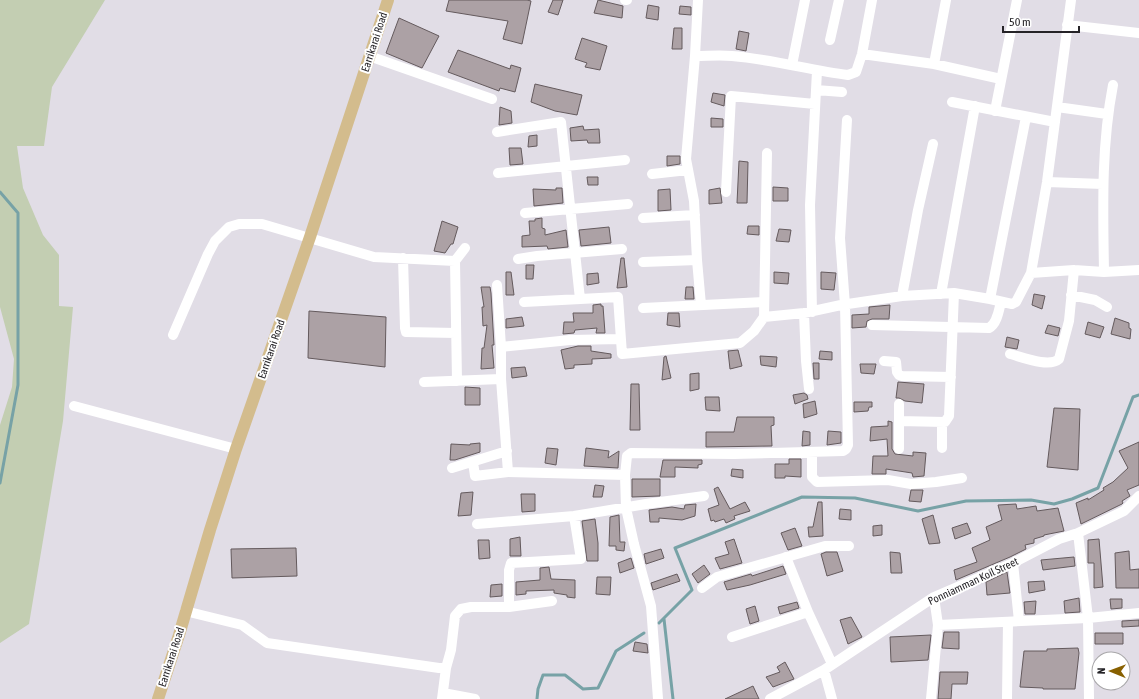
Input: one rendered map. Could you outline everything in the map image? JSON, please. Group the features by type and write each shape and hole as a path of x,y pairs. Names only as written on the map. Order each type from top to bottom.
{"main road":[{"name":"Earrikarai Road","path":"158,699 236,449 310,237 388,0"}],"street":[{"path":"698,0 695,56 686,159 694,201 701,305"},
{"path":"792,65 805,0"},
{"path":"830,40 839,0"},
{"path":"695,56 733,56 792,65 817,71 848,75 852,74 856,72 862,54 872,0"},
{"path":"934,64 946,0"},
{"path":"995,111 1017,0"},
{"path":"764,317 808,312 845,304 902,296 954,293 1012,304 1016,302 1031,273 1047,182 1071,0"},
{"path":"1067,25 1139,33"},
{"path":"862,54 934,64 1001,79"},
{"path":"369,56 492,99"},
{"path":"809,389 806,361 810,204 817,71"},
{"path":"1104,272 1102,184 1107,114 1114,85"},
{"path":"816,90 842,92"},
{"path":"726,192 731,96 815,104"},
{"path":"952,102 1055,122"},
{"path":"941,294 975,106"},
{"path":"1057,107 1107,114"},
{"path":"990,299 1026,117"},
{"path":"658,699 651,606 626,508 625,475 627,456 631,453 734,454 843,451 846,449 848,445 845,304 840,238 847,120"},
{"path":"497,132 561,122 580,299"},
{"path":"902,296 918,210 933,144"},
{"path":"524,302 618,297 622,354 740,343 754,331 764,317 767,153"},
{"path":"498,173 625,160"},
{"path":"652,174 688,170"},
{"path":"1047,182 1102,184"},
{"path":"524,213 628,204"},
{"path":"643,218 695,215"},
{"path":"173,335 215,241 229,228 239,224 262,224 374,257 455,260"},
{"path":"457,381 455,260 464,248"},
{"path":"518,259 622,249"},
{"path":"403,258 406,332 456,333"},
{"path":"643,262 697,260"},
{"path":"1031,273 1074,270 1104,272 1139,270"},
{"path":"1010,354 1044,362 1055,362 1059,359 1069,321 1074,270"},
{"path":"497,285 501,347 501,379 508,472"},
{"path":"899,421 945,422 949,416 954,293"},
{"path":"1071,295 1095,300 1107,307"},
{"path":"643,308 764,302"},
{"path":"872,325 989,328 992,326 1001,302"},
{"path":"501,347 570,340 621,339"},
{"path":"884,362 896,362 897,372 899,375 950,377"},
{"path":"424,382 501,379"},
{"path":"899,404 899,449"},
{"path":"74,406 236,449"},
{"path":"942,422 942,448"},
{"path":"452,468 507,452"},
{"path":"812,452 812,477 817,482 888,480 911,484 962,478"},
{"path":"473,462 475,476 508,472 625,475"},
{"path":"476,524 574,516 704,496"},
{"name":"Ponniamman Koil Street","path":"770,699 824,670 934,597 1013,563 1059,539 1078,533 1124,511 1139,496"},
{"path":"509,607 509,570 511,563 581,559 574,516"},
{"path":"1078,533 1088,618 1089,699"},
{"path":"702,588 717,576 825,546 849,546"},
{"path":"786,557 808,612 832,664"},
{"path":"1013,563 1019,621"},
{"path":"931,699 938,626 934,597"},
{"path":"475,699 442,696 446,668 451,650 455,616 461,609 509,607 552,601"},
{"path":"185,611 242,625 267,643 446,668"},
{"path":"732,636 808,612"},
{"path":"938,626 1139,614"},
{"path":"1007,699 1008,622"},
{"path":"824,670 832,699"}],"green space":[{"path":"0,0 105,0 52,87 44,146 17,146 23,188 43,235 59,255 59,306 73,307 63,421 29,624 0,643 0,425 12,387 14,359 0,307"}],"building":[{"path":"449,0 531,1 522,44 503,39 508,21 446,11"},
{"path":"553,0 563,0 558,15 548,12"},
{"path":"598,0 623,6 622,18 594,13"},
{"path":"648,5 659,7 658,20 646,18"},
{"path":"680,6 691,7 691,15 679,14"},
{"path":"399,18 439,36 422,68 386,53"},
{"path":"674,28 682,28 682,49 672,49"},
{"path":"739,31 749,33 746,51 736,49"},
{"path":"582,38 607,46 600,70 585,67 587,63 575,59"},
{"path":"458,50 510,69 511,65 521,68 515,92 500,88 499,91 448,72"},
{"path":"535,84 582,95 577,115 555,111 531,102"},
{"path":"713,93 725,95 724,106 711,102"},
{"path":"500,107 511,111 512,123 499,125"},
{"path":"711,118 723,119 723,127 711,127"},
{"path":"583,126 584,130 599,129 600,143 588,143 587,140 571,141 570,128"},
{"path":"537,135 537,146 528,147 529,136"},
{"path":"509,148 521,148 523,164 510,165"},
{"path":"667,156 680,156 680,164 667,166"},
{"path":"739,161 748,162 747,203 737,203"},
{"path":"587,177 598,177 598,185 588,185"},
{"path":"773,187 788,188 788,201 773,201"},
{"path":"556,188 562,188 563,203 534,206 533,189 556,190"},
{"path":"720,188 722,203 709,204 709,190"},
{"path":"670,189 671,210 658,211 658,190"},
{"path":"542,218 542,228 545,229 545,235 566,230 568,247 548,249 547,246 522,247 522,236 530,235 529,221 535,221 535,219"},
{"path":"442,221 458,227 453,244 451,244 445,253 434,251"},
{"path":"748,226 759,226 759,235 747,234"},
{"path":"609,227 611,243 581,246 579,230"},
{"path":"779,229 791,230 789,242 776,241"},
{"path":"621,258 624,258 627,287 617,288"},
{"path":"526,265 534,265 533,279 526,279"},
{"path":"506,272 511,272 514,295 506,295"},
{"path":"774,272 789,273 788,284 774,283"},
{"path":"821,272 836,273 834,290 821,289"},
{"path":"598,273 599,283 587,285 587,274"},
{"path":"481,287 490,287 491,293 494,368 481,369 482,348 484,348 487,325 483,326 482,307 484,307"},
{"path":"686,287 693,287 694,299 685,299"},
{"path":"1034,294 1045,296 1042,309 1032,305"},
{"path":"601,304 601,306 603,306 605,333 596,333 597,328 575,330 574,333 563,334 564,322 574,322 573,313 593,313 593,305"},
{"path":"890,305 889,319 872,319 867,321 866,327 852,328 852,315 869,314 869,307"},
{"path":"309,311 386,317 385,367 308,358"},
{"path":"668,313 679,313 680,327 667,325"},
{"path":"522,317 524,326 506,328 506,319"},
{"path":"1115,318 1129,323 1129,328 1131,329 1130,339 1111,334"},
{"path":"1088,322 1104,327 1100,338 1085,334"},
{"path":"1048,325 1060,328 1058,336 1045,333"},
{"path":"1007,337 1019,340 1017,349 1005,347"},
{"path":"578,346 591,346 591,351 611,354 611,358 592,359 592,364 574,365 574,368 565,369 561,350"},
{"path":"738,350 742,366 730,369 728,351"},
{"path":"820,351 832,352 832,360 819,359"},
{"path":"666,356 671,378 662,380 664,357"},
{"path":"760,356 777,357 776,367 761,365"},
{"path":"813,363 819,363 819,379 814,379"},
{"path":"860,364 876,364 874,374 861,373"},
{"path":"525,367 527,376 512,378 511,368"},
{"path":"699,373 699,389 690,391 690,374"},
{"path":"898,382 924,384 922,403 905,401 896,398"},
{"path":"631,384 639,384 640,430 630,430"},
{"path":"465,387 480,388 480,405 465,405"},
{"path":"804,393 807,395 808,399 795,404 793,395"},
{"path":"705,397 719,397 720,411 706,410"},
{"path":"815,401 817,414 804,418 803,404"},
{"path":"854,402 872,402 872,407 869,407 868,411 854,412"},
{"path":"1054,408 1080,409 1078,470 1047,467"},
{"path":"737,417 774,417 774,425 771,426 772,446 706,447 706,432 734,432"},
{"path":"888,421 892,422 892,449 895,454 913,456 913,452 926,453 924,476 913,477 912,473 886,469 886,474 872,474 873,456 888,456 887,439 870,441 871,427 888,426"},
{"path":"803,431 810,432 810,445 802,446"},
{"path":"828,431 841,432 841,443 827,445"},
{"path":"1139,442 1139,485 1127,490 1130,496 1122,501 1122,504 1081,524 1076,503 1088,498 1088,500 1104,490 1103,488 1113,482 1128,468 1119,451"},
{"path":"480,443 480,452 455,460 450,460 451,444 470,445"},
{"path":"547,448 558,449 556,465 545,463"},
{"path":"586,448 609,451 608,458 619,451 618,468 584,466"},
{"path":"789,459 801,459 801,477 785,476 785,478 775,478 775,464 789,464"},
{"path":"663,460 702,460 702,464 698,465 698,468 675,467 675,477 660,477"},
{"path":"732,469 743,470 743,478 731,476"},
{"path":"632,479 660,479 660,496 632,497"},
{"path":"595,485 604,486 602,497 593,497"},
{"path":"718,487 730,509 745,502 750,511 734,516 735,519 726,523 724,519 715,522 714,520 711,521 708,509 719,505 714,489"},
{"path":"911,490 923,490 921,502 909,501"},
{"path":"473,492 471,515 458,516 461,493"},
{"path":"521,494 535,494 535,511 522,512"},
{"path":"818,502 822,502 823,536 809,537 808,527 813,527"},
{"path":"696,504 695,516 682,520 659,518 659,522 650,522 649,510 672,507 684,509 685,505"},
{"path":"1016,504 1017,509 1036,506 1037,511 1058,508 1064,531 1044,535 1034,539 1034,543 1025,545 1026,549 956,580 954,570 977,562 972,548 990,540 986,527 1002,520 998,505"},
{"path":"840,509 851,510 851,520 839,519"},
{"path":"619,515 620,542 625,542 624,551 616,550 616,546 609,546 610,517"},
{"path":"933,515 940,543 929,544 922,519"},
{"path":"595,519 598,543 598,561 587,561 582,521"},
{"path":"967,523 971,533 955,539 952,528"},
{"path":"882,525 882,535 873,536 873,526"},
{"path":"795,528 802,546 788,550 781,533"},
{"path":"520,537 521,556 510,556 510,539"},
{"path":"734,539 742,563 720,569 715,558 729,554 725,542"},
{"path":"1099,539 1103,587 1094,588 1094,563 1088,563 1088,540"},
{"path":"478,540 489,540 490,558 479,559"},
{"path":"296,548 297,576 232,578 231,549"},
{"path":"661,549 664,558 646,564 644,554"},
{"path":"1129,551 1130,570 1139,569 1139,588 1116,588 1115,553"},
{"path":"826,552 837,552 843,571 827,576 821,554"},
{"path":"890,552 900,553 902,573 891,573"},
{"path":"1074,557 1075,566 1043,570 1041,560"},
{"path":"631,558 634,568 620,573 618,563"},
{"path":"704,565 710,574 698,583 692,574"},
{"path":"783,566 786,574 750,585 727,590 724,582 751,574 752,576"},
{"path":"549,567 551,579 575,580 575,598 554,593 554,590 526,591 526,594 516,595 516,582 540,580 540,568"},
{"path":"1007,572 1010,593 987,595 986,582"},
{"path":"677,574 680,581 653,590 651,583"},
{"path":"597,577 611,577 610,595 596,594"},
{"path":"1044,581 1045,590 1029,593 1028,582"},
{"path":"502,584 502,596 490,597 491,585"},
{"path":"1079,598 1080,612 1065,613 1064,601"},
{"path":"1110,599 1122,599 1122,608 1111,609"},
{"path":"1036,601 1035,614 1025,614 1024,602"},
{"path":"797,602 799,608 780,614 778,607"},
{"path":"755,606 759,621 750,624 746,609"},
{"path":"851,617 862,637 848,644 840,620"},
{"path":"1139,620 1139,626 1122,627 1122,621"},
{"path":"944,632 959,632 959,649 942,648"},
{"path":"1095,633 1123,633 1123,644 1095,644"},
{"path":"931,635 928,660 891,662 890,637"},
{"path":"635,642 647,644 648,653 633,651"},
{"path":"1078,648 1079,653 1075,689 1020,687 1024,651 1047,651 1047,649"},
{"path":"785,662 794,679 773,687 766,677 780,672 777,667"},
{"path":"940,672 968,672 967,684 952,684 951,699 938,699"},
{"path":"753,686 759,699 725,699"}],"waterway":[{"path":"0,192 18,213 18,385 0,483"},
{"path":"659,623 692,590 675,548 802,497 855,498 918,511 966,501 1031,500 1054,504 1072,499 1098,488 1133,397 1139,395"},
{"path":"664,619 673,699"},
{"path":"537,699 538,689 543,675 565,675 583,689 598,688 616,651 644,633"}]}
